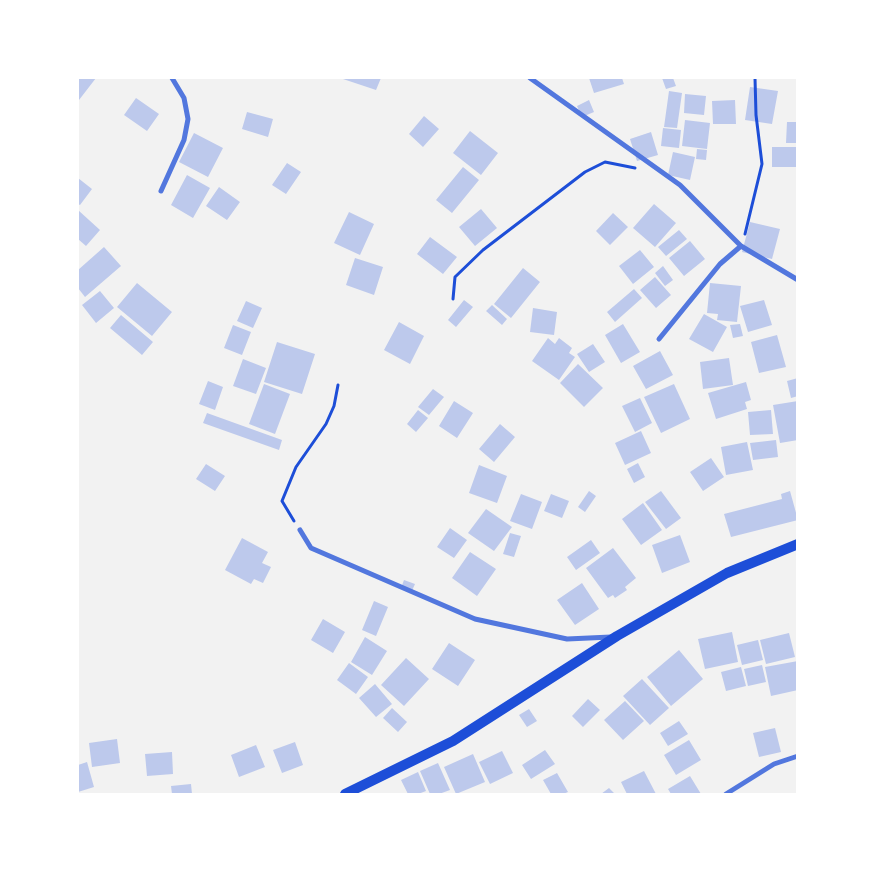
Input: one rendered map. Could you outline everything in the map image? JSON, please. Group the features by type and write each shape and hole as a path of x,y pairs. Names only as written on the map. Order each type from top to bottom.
{"main road":[{"path":"345,794 453,741 617,636 728,573 798,544"}],"street":[{"path":"161,191 184,140 188,119 184,98 172,78"},
{"path":"530,78 680,185 741,246 798,280"},
{"path":"658,339 720,264 741,246"},
{"path":"300,530 311,548 475,619 568,639 617,636"},
{"path":"726,794 774,764 798,756"}],"path":[{"path":"741,246 750,219 762,164 754,78"},
{"path":"453,299 455,277 483,250 585,172 605,162 644,172"},
{"path":"300,530 282,501 296,467 326,424 334,406 338,385"}],"building":[{"path":"78,78 96,78 79,100 78,99"},
{"path":"340,78 381,78 376,90"},
{"path":"589,78 622,78 624,84 594,93"},
{"path":"662,78 673,78 676,86 666,89"},
{"path":"750,87 778,91 772,124 745,120"},
{"path":"669,91 682,93 677,128 664,127"},
{"path":"685,94 706,96 704,115 684,113"},
{"path":"136,98 159,114 147,131 124,115"},
{"path":"589,100 594,112 582,117 577,106"},
{"path":"735,100 736,124 713,124 712,101"},
{"path":"247,112 273,119 268,137 242,129"},
{"path":"424,116 439,129 423,147 409,134"},
{"path":"685,120 710,123 707,149 682,146"},
{"path":"787,122 798,122 798,143 786,143"},
{"path":"663,128 681,130 679,148 661,146"},
{"path":"470,131 498,153 481,175 453,153"},
{"path":"651,132 658,155 637,161 630,139"},
{"path":"194,133 223,148 208,177 179,162"},
{"path":"772,147 797,147 796,167 772,167"},
{"path":"697,149 707,150 706,160 696,159"},
{"path":"673,152 695,157 690,180 668,175"},
{"path":"287,163 301,172 286,194 272,185"},
{"path":"463,167 479,180 452,213 436,200"},
{"path":"187,175 210,188 193,218 171,205"},
{"path":"78,178 92,189 80,205 78,204"},
{"path":"219,187 240,202 227,220 206,206"},
{"path":"654,204 676,223 655,247 633,228"},
{"path":"481,209 497,228 475,246 459,227"},
{"path":"78,210 100,230 86,246 78,239"},
{"path":"349,212 374,224 360,255 334,243"},
{"path":"613,213 628,227 610,245 596,231"},
{"path":"750,222 780,229 772,259 742,252"},
{"path":"679,230 687,239 666,256 658,247"},
{"path":"430,237 457,257 443,274 417,254"},
{"path":"690,241 705,259 684,276 669,258"},
{"path":"104,247 121,266 85,297 78,288 78,270"},
{"path":"640,250 654,267 633,284 619,266"},
{"path":"355,258 383,267 374,295 346,285"},
{"path":"663,266 673,280 665,286 655,273"},
{"path":"523,268 540,282 511,318 494,304"},
{"path":"655,277 671,295 656,308 640,290"},
{"path":"137,283 172,312 152,336 117,307"},
{"path":"710,283 741,286 737,322 717,320 718,314 707,313"},
{"path":"634,289 642,298 615,322 607,312"},
{"path":"100,291 114,308 96,323 82,305"},
{"path":"464,300 473,307 456,327 448,320"},
{"path":"764,300 772,325 748,332 740,306"},
{"path":"246,301 262,308 253,328 237,321"},
{"path":"492,305 507,319 502,325 486,311"},
{"path":"533,308 557,312 554,335 530,332"},
{"path":"704,314 727,327 713,352 689,339"},
{"path":"121,315 153,342 142,355 110,328"},
{"path":"399,322 424,336 410,364 384,350"},
{"path":"623,324 640,352 621,363 605,335"},
{"path":"740,324 743,336 733,338 730,325"},
{"path":"233,325 251,332 242,355 224,348"},
{"path":"777,335 786,367 759,373 751,342"},
{"path":"548,338 555,344 559,338 572,348 569,353 575,357 559,380 532,361"},
{"path":"277,342 315,354 302,394 264,382"},
{"path":"593,344 605,362 589,372 577,354"},
{"path":"660,351 673,375 646,389 633,366"},
{"path":"729,358 733,385 703,389 700,362"},
{"path":"243,359 266,368 256,394 233,386"},
{"path":"578,364 603,388 584,407 560,383"},
{"path":"798,378 798,396 791,398 787,381"},
{"path":"208,381 223,387 215,410 199,404"},
{"path":"746,382 751,400 745,402 747,409 716,419 708,393"},
{"path":"264,384 290,394 275,434 249,424"},
{"path":"674,384 690,419 661,433 644,397"},
{"path":"433,389 444,397 429,415 418,407"},
{"path":"640,398 652,423 635,432 622,406"},
{"path":"454,401 473,413 457,438 439,426"},
{"path":"798,401 798,440 780,443 773,405"},
{"path":"418,410 428,418 416,432 407,424"},
{"path":"771,410 773,434 750,435 748,412"},
{"path":"207,413 282,440 279,450 203,423"},
{"path":"500,424 515,437 494,462 479,449"},
{"path":"641,431 651,453 625,465 615,443"},
{"path":"776,440 778,457 753,460 750,443"},
{"path":"747,442 753,470 726,475 721,447"},
{"path":"711,458 724,477 703,491 690,472"},
{"path":"638,463 645,477 634,483 627,469"},
{"path":"206,464 225,476 215,491 196,479"},
{"path":"479,465 507,476 497,503 469,493"},
{"path":"589,491 596,496 585,512 578,507"},
{"path":"661,491 681,518 666,529 645,502"},
{"path":"790,491 798,520 731,537 724,514 782,499 781,494"},
{"path":"521,494 542,502 532,529 510,521"},
{"path":"551,494 569,501 562,518 544,511"},
{"path":"643,503 662,530 641,545 622,519"},
{"path":"486,509 512,527 494,551 468,533"},
{"path":"450,528 467,540 454,558 437,547"},
{"path":"510,533 521,536 514,557 503,554"},
{"path":"680,535 690,562 662,573 652,545"},
{"path":"242,538 268,552 262,563 271,567 263,583 254,579 251,584 225,570"},
{"path":"591,540 600,553 576,570 567,557"},
{"path":"613,548 636,578 625,587 627,590 615,598 613,595 608,598 586,568"},
{"path":"470,552 496,569 477,596 452,578"},
{"path":"404,580 415,584 411,593 401,588"},
{"path":"582,583 599,609 575,625 557,600"},
{"path":"374,601 388,607 376,636 362,630"},
{"path":"323,619 345,632 333,653 311,640"},
{"path":"732,632 738,662 705,669 698,639"},
{"path":"789,633 795,657 766,664 760,640"},
{"path":"365,637 387,651 372,675 351,662"},
{"path":"758,640 763,660 742,665 737,645"},
{"path":"449,643 475,660 458,686 432,669"},
{"path":"679,650 703,679 671,706 647,677"},
{"path":"406,658 429,679 404,706 381,685"},
{"path":"798,661 798,690 771,696 765,667"},
{"path":"349,663 368,677 356,694 337,680"},
{"path":"762,665 766,682 748,686 744,669"},
{"path":"741,667 746,686 726,691 721,672"},
{"path":"642,679 669,708 650,725 623,696"},
{"path":"375,684 392,704 376,717 359,698"},
{"path":"588,699 600,710 583,727 572,716"},
{"path":"625,701 644,721 623,740 604,720"},
{"path":"392,708 407,722 398,732 383,718"},
{"path":"529,709 537,721 527,727 519,715"},
{"path":"679,721 688,734 668,746 660,733"},
{"path":"775,728 781,752 759,757 753,733"},
{"path":"117,739 120,763 92,767 89,743"},
{"path":"689,740 701,760 676,775 664,755"},
{"path":"295,742 303,765 282,773 273,750"},
{"path":"256,745 265,767 239,777 231,755"},
{"path":"545,750 555,764 531,779 522,765"},
{"path":"502,751 513,773 490,784 479,762"},
{"path":"172,752 173,774 147,776 145,754"},
{"path":"473,754 485,782 456,794 444,767"},
{"path":"87,762 94,787 78,792 78,765"},
{"path":"438,763 450,790 439,794 430,794 420,771"},
{"path":"644,771 656,794 627,794 621,782"},
{"path":"418,772 426,791 418,794 408,794 401,780"},
{"path":"557,773 568,792 551,794 543,780"},
{"path":"690,776 701,794 671,794 668,789"},
{"path":"191,784 192,794 172,794 171,786"},
{"path":"609,788 615,794 601,794"}]}
